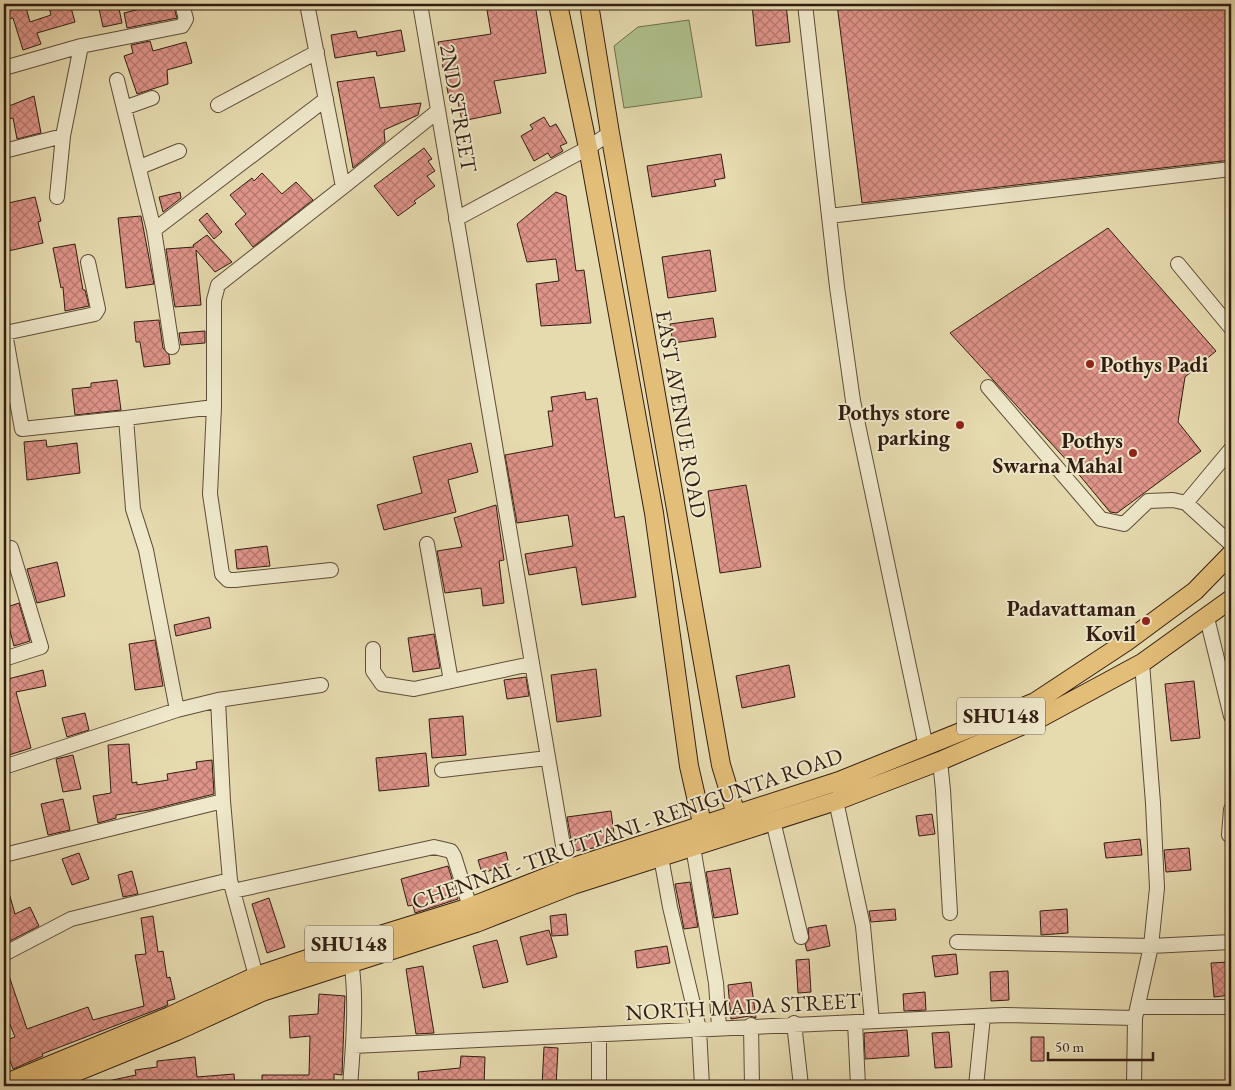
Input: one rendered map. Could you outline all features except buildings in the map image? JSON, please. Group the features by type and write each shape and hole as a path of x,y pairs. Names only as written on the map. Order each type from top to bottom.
{"main road":[{"name":"EAST AVENUE ROAD","path":"558,4 588,148 654,513 700,838"},
{"name":"EAST AVENUE ROAD","path":"589,4 721,765 738,823"},
{"name":"CHENNAI - TIRUTTANI - RENIGUNTA ROAD","path":"4,1084 170,1016 256,976 476,922 573,885 661,857 700,838 1035,702 1126,642 1195,592 1231,554"},
{"name":"CHENNAI - TIRUTTANI - RENIGUNTA ROAD","path":"738,823 773,821 836,801 940,761 1042,717 1142,663 1208,618 1231,599"},
{"name":"CHENNAI - TIRUTTANI - RENIGUNTA ROAD","path":"42,1086 177,1031 350,953 567,869 700,838"}],"street":[{"path":"4,68 81,46 182,26 186,19 182,4"},
{"path":"307,4 343,187"},
{"name":"2ND STREET","path":"420,4 567,869"},
{"path":"805,4 829,216 853,402 926,747"},
{"path":"56,197 64,136 81,46"},
{"path":"218,105 317,52"},
{"path":"117,80 154,230 172,347"},
{"path":"124,108 152,98"},
{"path":"154,230 326,100"},
{"path":"331,570 235,580 228,580 222,574 210,494 214,407 214,300 218,285 438,111"},
{"path":"456,220 588,148 610,133"},
{"path":"4,151 64,136"},
{"path":"140,167 179,151"},
{"path":"829,216 1231,169"},
{"path":"88,262 98,309 95,314 4,330 22,429 214,407"},
{"path":"1178,264 1231,328"},
{"path":"988,387 1100,519 1124,524 1148,501 1172,500 1186,503 1231,544"},
{"path":"126,418 133,509 146,550 177,710"},
{"path":"1186,503 1231,449"},
{"path":"427,544 450,681"},
{"path":"4,659 41,647 11,548"},
{"path":"1208,618 1231,716"},
{"path":"374,649 373,671 382,684 414,689 531,664"},
{"path":"1134,1086 1137,1012 1151,946 1157,888 1153,803 1142,663"},
{"path":"4,767 177,710 218,700 321,685"},
{"path":"218,700 223,801 231,885 256,976"},
{"path":"442,770 548,758"},
{"path":"940,761 944,790 950,913"},
{"path":"4,855 223,801"},
{"path":"836,801 863,926 872,1021"},
{"path":"1231,809 1229,835 1231,835"},
{"path":"773,821 801,937"},
{"path":"700,838 719,1027"},
{"path":"4,954 71,919 231,885 434,847 451,851 454,856 470,907"},
{"path":"661,857 670,907 699,1029 702,1086"},
{"path":"956,942 1151,946 1231,942"},
{"path":"350,953 353,1046 350,1086"},
{"name":"NORTH MADA STREET","path":"353,1046 719,1027 1231,1007"},
{"path":"976,1086 983,1016"},
{"path":"855,1022 858,1086"},
{"path":"794,1024 801,1086"},
{"path":"750,1026 752,1086"},
{"path":"599,1086 600,1034"}],"green space":[{"path":"689,20 702,97 624,108 614,46 638,27"}],"place":[{"name":"Pothys Padi","path":"1090,364"},
{"name":"Pothys store parking","path":"960,425"},
{"name":"Pothys Swarna Mahal","path":"1133,453"},
{"name":"Padavattaman Kovil","path":"1146,621"}]}
